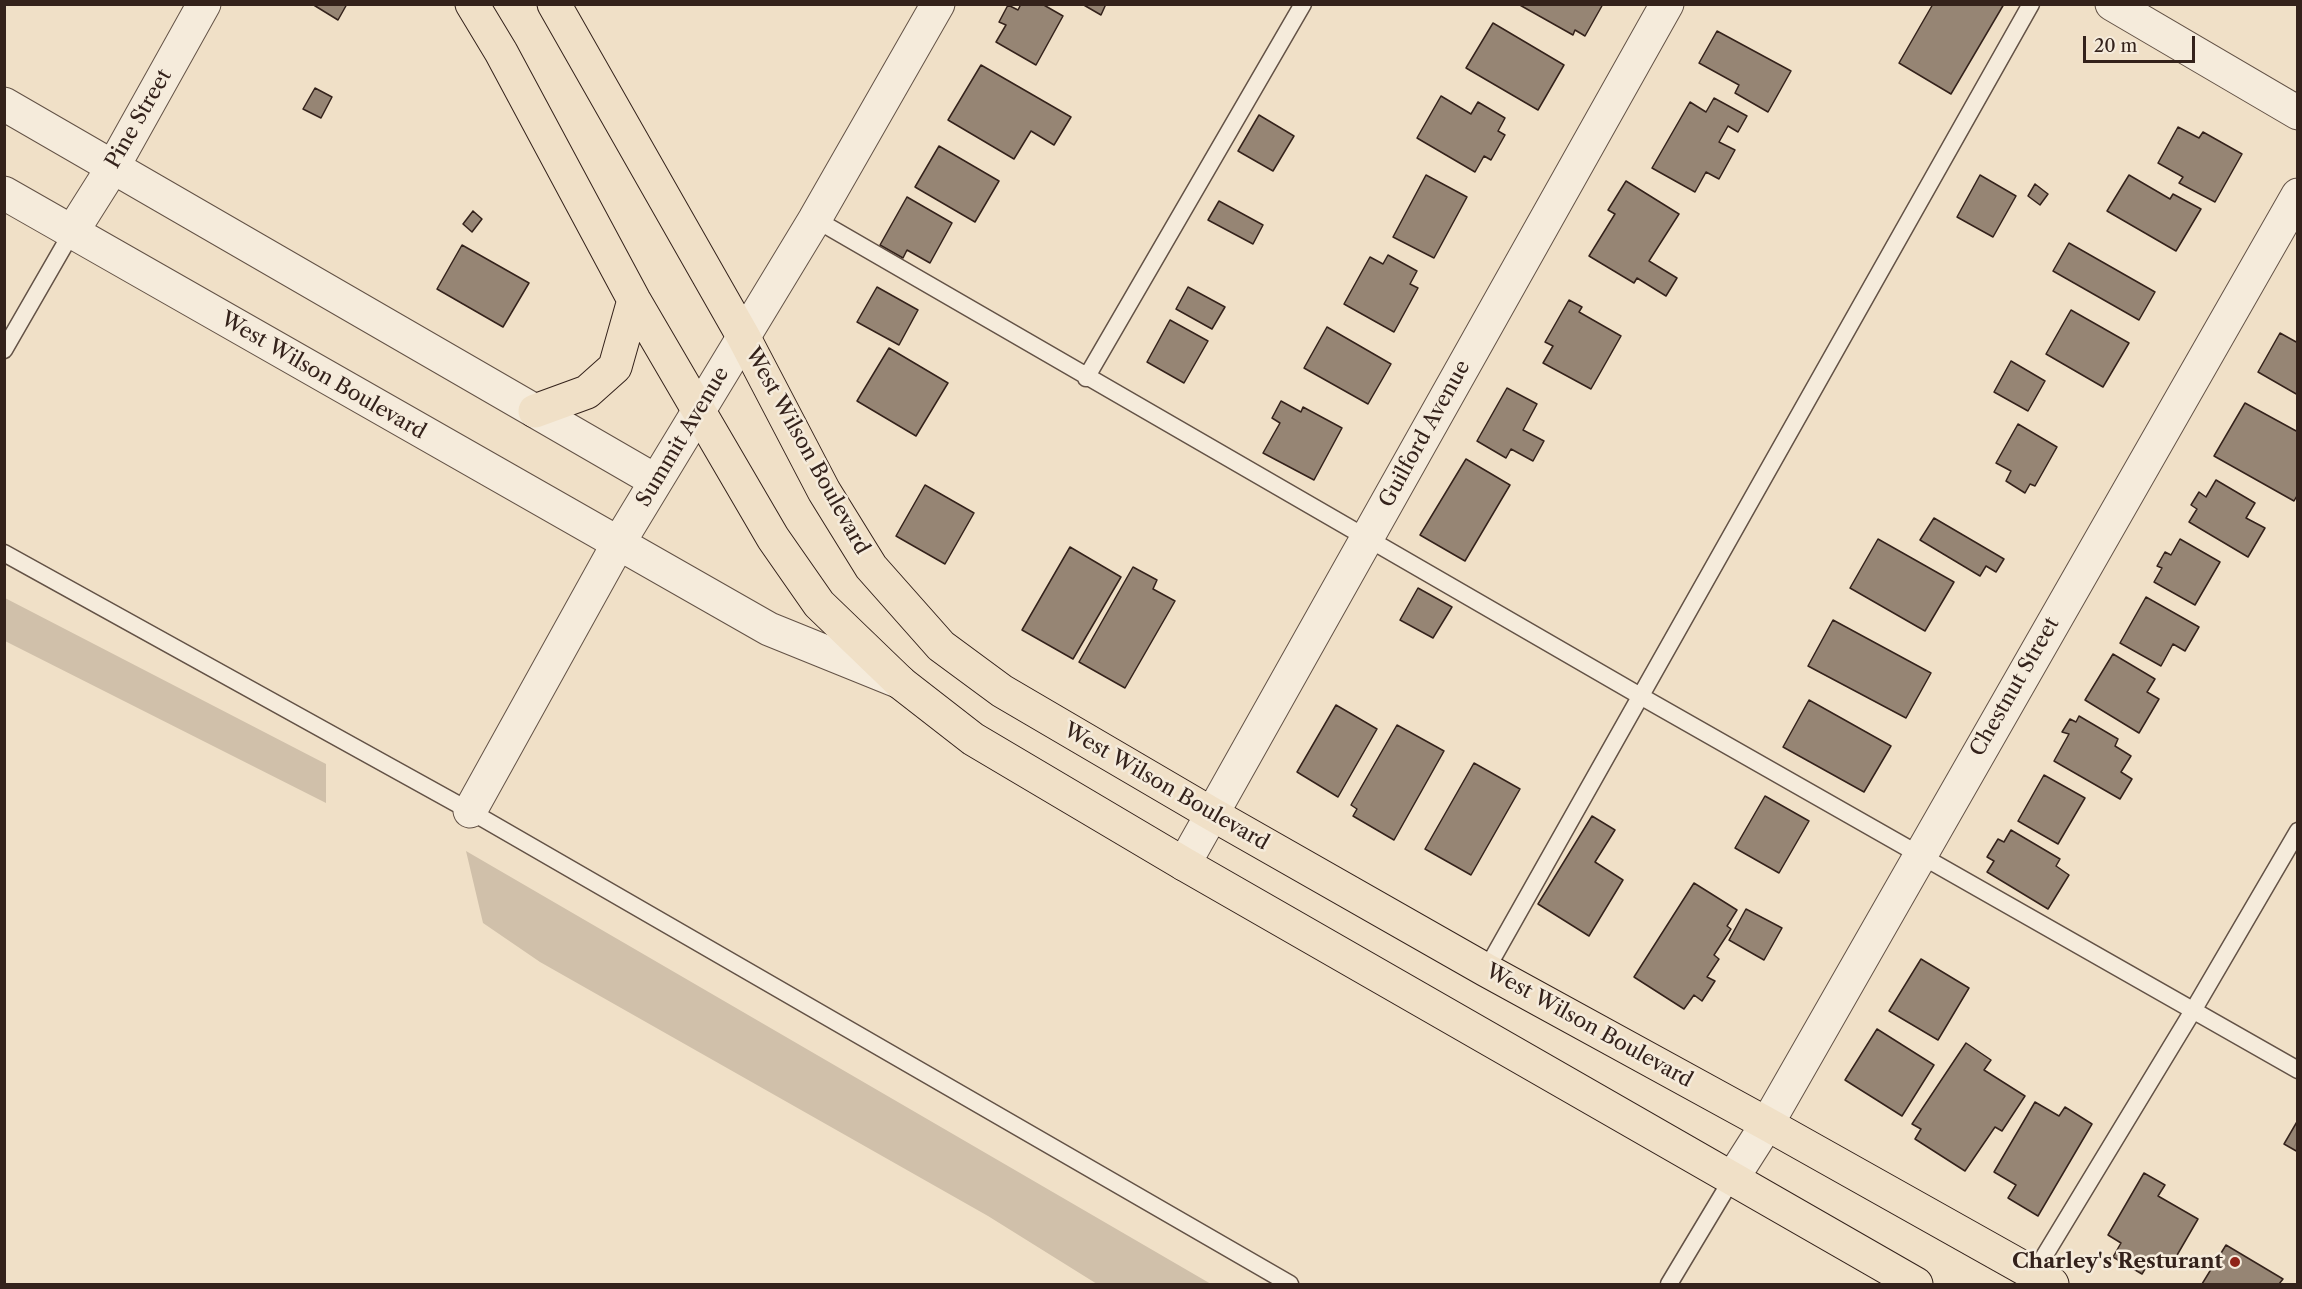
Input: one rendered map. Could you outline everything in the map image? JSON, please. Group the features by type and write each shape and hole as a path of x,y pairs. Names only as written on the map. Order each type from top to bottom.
{"main road":[{"name":"West Wilson Boulevard","path":"472,4 507,62 634,300 773,538 819,604 901,683 974,739 1184,864 1916,1284"},
{"name":"West Wilson Boulevard","path":"554,4 744,336 824,491 871,567 941,646 1002,691 1212,814 1486,970 2043,1279"},
{"path":"535,411 586,392 615,367 634,300"}],"street":[{"name":"Pine Street","path":"72,232 113,167 204,4"},
{"name":"Summit Avenue","path":"470,811 618,544 814,219 938,4"},
{"name":"Guilford Avenue","path":"1184,864 1667,4"},
{"path":"2112,4 2298,113"},
{"path":"4,104 656,481"},
{"name":"West Wilson Boulevard","path":"4,193 769,629 901,683"},
{"name":"Chestnut Street","path":"1732,1179 1767,1124 2298,195"}],"lane":[{"path":"1086,378 1303,4"},
{"path":"1486,970 2031,4"},
{"path":"814,219 1086,378 2298,1071"},
{"path":"4,350 72,232"},
{"path":"4,553 470,811 1290,1284"},
{"path":"2043,1279 2194,1010 2298,831"},
{"path":"1669,1284 1732,1179"}],"shaded area":[{"path":"5,598 326,764 326,803 5,641"},
{"path":"466,851 1211,1284 1097,1284 988,1216 540,962 483,923"}],"building":[{"path":"312,4 347,4 338,20"},
{"path":"1021,4 1042,4 1063,16 1036,65 996,42 1006,25 999,22 1008,5 1018,10"},
{"path":"1082,4 1106,4 1101,15"},
{"path":"1518,4 1603,4 1585,36 1575,30 1573,35"},
{"path":"1933,4 2004,4 1951,94 1899,63"},
{"path":"1493,23 1564,65 1538,110 1466,68"},
{"path":"1717,31 1791,71 1768,112 1735,93 1739,85 1699,63"},
{"path":"981,65 1071,117 1054,145 1031,131 1014,159 948,120"},
{"path":"315,88 332,97 321,118 303,109"},
{"path":"1441,96 1471,114 1478,102 1505,118 1498,131 1505,135 1491,160 1484,156 1475,172 1417,138"},
{"path":"1714,98 1747,116 1738,132 1728,126 1719,142 1735,150 1719,179 1706,172 1695,192 1652,168 1690,102 1706,112"},
{"path":"1259,115 1294,136 1273,171 1238,151"},
{"path":"2178,127 2199,138 2203,132 2242,154 2215,202 2179,183 2183,177 2158,163"},
{"path":"939,146 999,181 975,222 915,187"},
{"path":"1426,175 1467,197 1434,258 1393,237"},
{"path":"1980,175 2016,196 1993,237 1957,217"},
{"path":"2129,175 2170,199 2173,194 2201,209 2176,251 2107,211"},
{"path":"1626,181 1679,214 1649,261 1677,278 1666,296 1637,278 1634,283 1589,256 1615,214 1608,210"},
{"path":"2035,184 2048,194 2040,205 2028,196"},
{"path":"907,197 952,223 930,263 907,250 903,258 880,245"},
{"path":"1219,201 1263,225 1253,244 1208,220"},
{"path":"473,211 482,219 472,232 463,224"},
{"path":"2069,243 2155,292 2139,320 2053,271"},
{"path":"462,245 529,283 503,327 437,289"},
{"path":"1388,255 1417,271 1410,284 1418,288 1394,332 1344,304 1370,257 1383,264"},
{"path":"877,287 918,310 899,345 857,322"},
{"path":"1188,287 1225,307 1212,329 1176,309"},
{"path":"1569,300 1582,307 1579,312 1621,336 1591,389 1543,363 1553,346 1545,342"},
{"path":"2071,310 2129,343 2103,387 2046,354"},
{"path":"1170,320 1208,341 1184,383 1147,362"},
{"path":"1327,327 1391,364 1368,404 1304,368"},
{"path":"2280,333 2298,343 2298,395 2258,372"},
{"path":"889,348 948,383 916,436 857,401"},
{"path":"2011,361 2045,381 2028,411 1994,392"},
{"path":"1507,388 1537,404 1523,430 1544,441 1533,461 1511,449 1506,458 1477,441"},
{"path":"1281,401 1301,412 1303,407 1342,428 1314,480 1263,453 1280,423 1272,418"},
{"path":"2245,403 2298,432 2298,494 2294,501 2214,456"},
{"path":"2018,424 2057,447 2035,486 2030,484 2025,493 2006,481 2011,471 1996,463"},
{"path":"1466,459 1510,485 1465,561 1420,535"},
{"path":"2216,480 2255,503 2246,518 2265,528 2248,557 2189,522 2197,509 2191,505 2199,492 2206,497"},
{"path":"925,485 974,513 945,564 896,536"},
{"path":"1934,518 2004,559 1996,572 1986,566 1980,576 1920,540"},
{"path":"1878,539 1954,582 1925,631 1850,588"},
{"path":"2180,539 2220,562 2195,605 2154,582 2162,568 2157,566 2165,552 2171,555"},
{"path":"1070,547 1121,577 1073,659 1022,630"},
{"path":"1133,567 1157,580 1153,589 1175,601 1125,688 1079,662"},
{"path":"1418,588 1452,607 1433,638 1400,620"},
{"path":"2146,597 2199,627 2185,651 2173,644 2161,666 2120,643"},
{"path":"1833,620 1931,673 1906,718 1808,666"},
{"path":"2113,654 2155,679 2147,692 2159,699 2139,733 2085,700"},
{"path":"1809,700 1891,746 1864,792 1783,747"},
{"path":"1336,705 1377,729 1338,797 1297,772"},
{"path":"2079,716 2118,739 2115,746 2131,756 2121,772 2132,779 2120,799 2054,761 2069,734 2062,732 2070,719 2076,722"},
{"path":"1397,725 1444,751 1394,840 1353,816 1357,809 1351,805"},
{"path":"1474,763 1520,789 1471,875 1425,849"},
{"path":"2044,775 2085,798 2058,844 2018,821"},
{"path":"1765,796 1809,821 1779,873 1735,848"},
{"path":"1592,816 1615,830 1595,862 1623,880 1589,936 1538,904"},
{"path":"2011,830 2060,859 2056,866 2069,875 2048,909 1987,872 1994,861 1987,857 1998,839 2004,842"},
{"path":"1694,883 1737,910 1727,926 1731,929 1714,955 1719,959 1707,977 1715,981 1702,1001 1694,995 1684,1009 1634,977"},
{"path":"1746,909 1782,928 1764,960 1729,940"},
{"path":"1921,959 1969,988 1938,1040 1889,1011"},
{"path":"1877,1029 1934,1065 1902,1116 1845,1080"},
{"path":"1966,1043 1991,1060 1984,1070 2025,1096 2002,1131 1995,1127 1965,1171 1915,1139 1921,1129 1912,1124"},
{"path":"2035,1102 2059,1116 2065,1107 2092,1124 2038,1216 2008,1198 2016,1185 1994,1172"},
{"path":"2298,1120 2298,1152 2284,1144"},
{"path":"2144,1173 2165,1185 2158,1196 2198,1219 2169,1269 2151,1259 2142,1274 2113,1257 2121,1243 2108,1235"},
{"name":"Charley's Resturant","path":"2226,1245 2283,1279 2279,1284 2202,1284"}],"place":[{"name":"Charley's Resturant","path":"2235,1262"}]}
